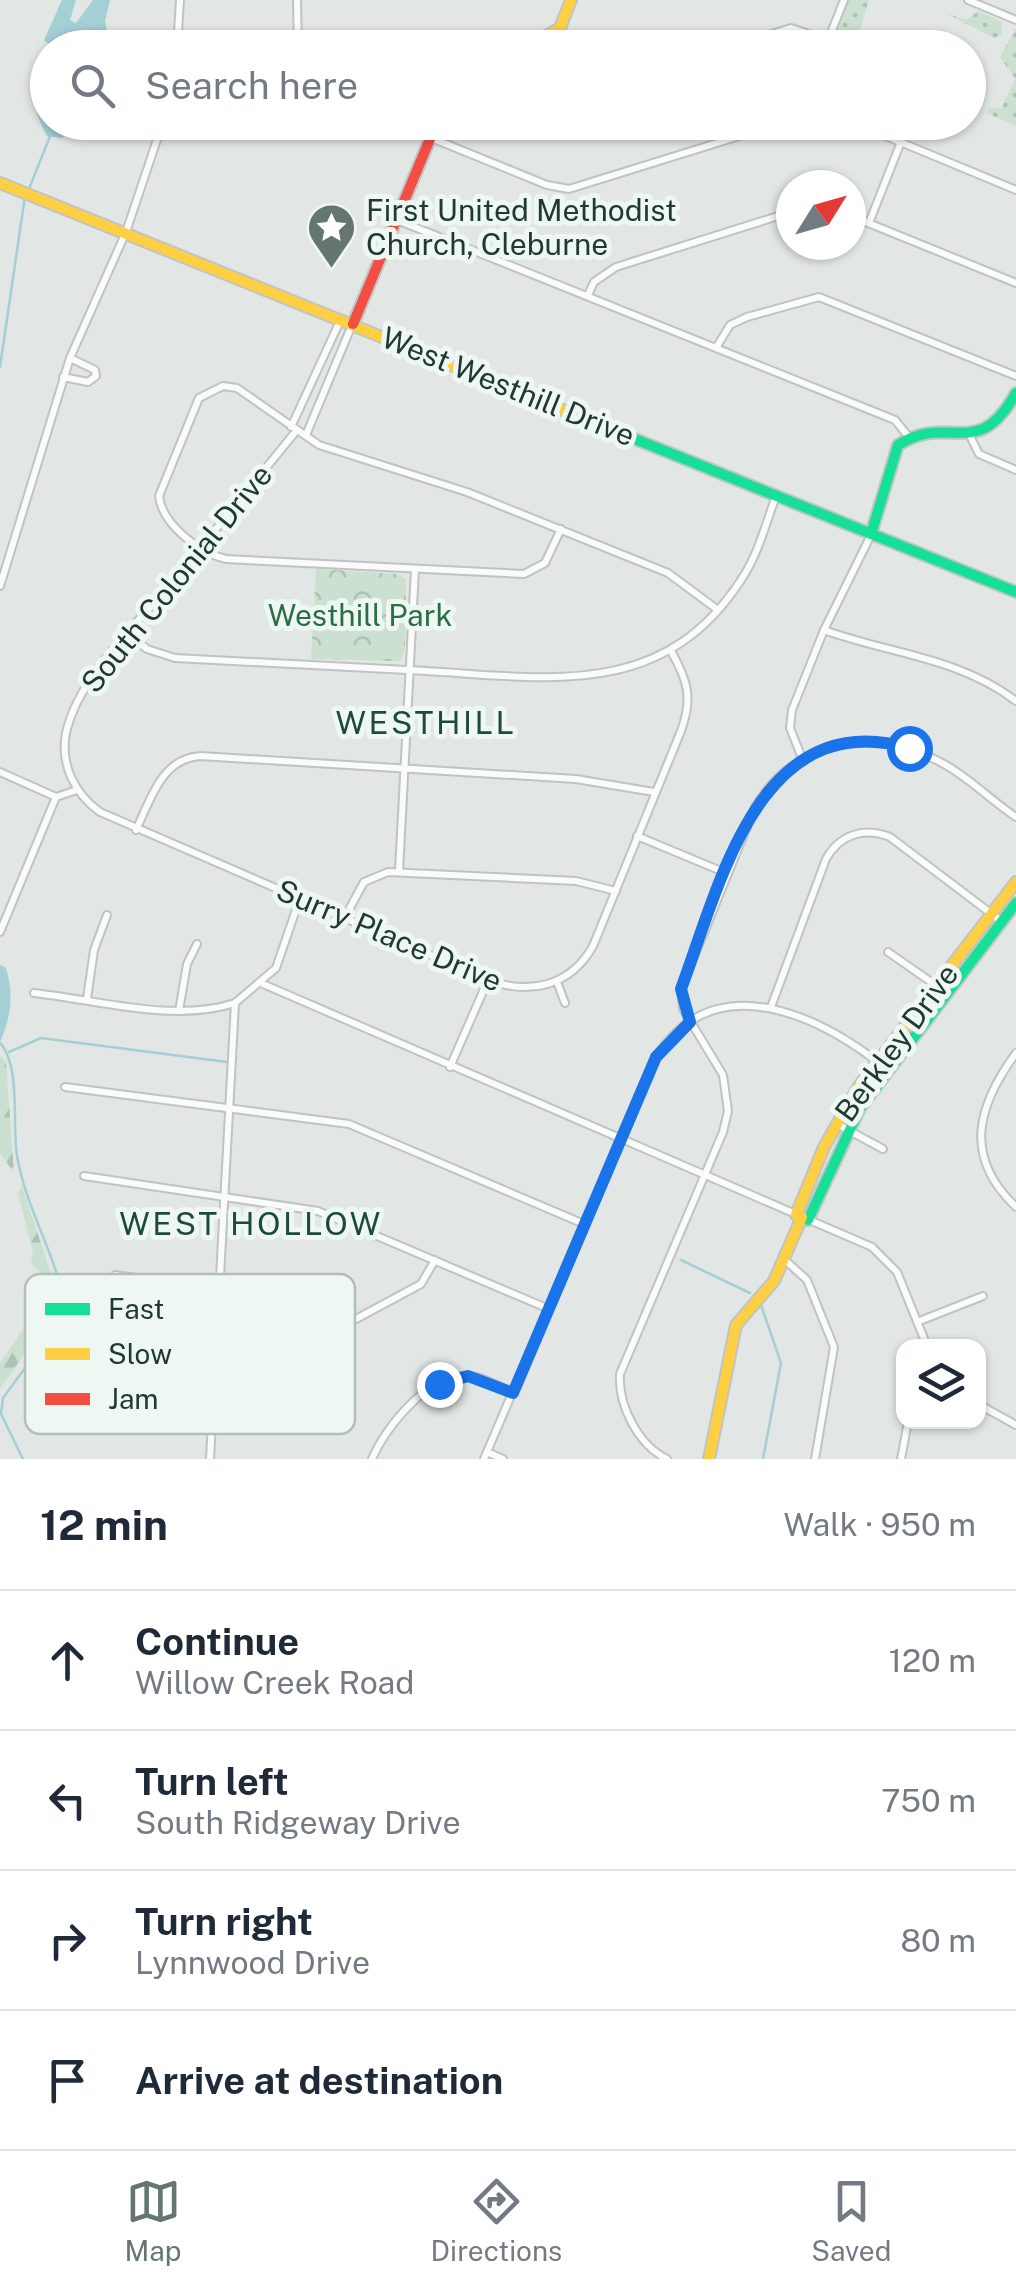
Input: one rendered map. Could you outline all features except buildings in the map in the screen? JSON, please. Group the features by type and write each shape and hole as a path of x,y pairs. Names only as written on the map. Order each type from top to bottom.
{"street":[{"path":"178,30 180,0"},
{"path":"297,0 298,30"},
{"path":"556,30 571,0"},
{"path":"832,30 844,0"},
{"path":"968,0 1016,20"},
{"path":"0,586 63,377 126,232 157,140"},
{"path":"306,435 431,140"},
{"path":"434,140 546,185 569,189 727,140"},
{"path":"895,140 1016,190"},
{"path":"870,223 901,142"},
{"name":"West Westhill Drive","path":"0,183 1016,592"},
{"path":"588,295 594,282 616,267 776,217"},
{"path":"397,220 894,420 908,436"},
{"path":"866,222 1016,283"},
{"path":"716,348 730,326 746,317 819,297 1016,376"},
{"name":"South Colonial Drive","path":"76,790 64,750 66,731 88,686 294,429 340,319"},
{"path":"63,377 88,382 96,376 95,370 70,358"},
{"path":"561,529 546,563 524,574 226,559 202,547 168,521 159,496 199,398 223,386 237,388 294,429 335,451 467,492 561,529 668,574 718,610"},
{"path":"802,758 792,739 790,718 824,630 872,534 890,459 908,436 925,432 970,436 997,424 1016,393"},
{"path":"970,436 979,454 1016,470"},
{"path":"128,635 162,656 595,677 642,664 670,650 718,610 751,562 776,496"},
{"path":"399,872 415,569"},
{"path":"824,630 864,644 943,661 987,680 1016,701"},
{"path":"565,1002 556,982 587,957 689,706 688,683 670,650"},
{"path":"667,1459 645,1443 623,1402 622,1366 723,1132 728,1099 723,1075 690,1022 681,989 762,794 802,758 846,743 892,743 945,764 1016,817"},
{"path":"136,830 165,772 190,757 576,779 654,792"},
{"path":"0,772 56,797 76,790"},
{"name":"Surry Place Drive","path":"76,790 100,812 136,830 488,980 529,988 556,982"},
{"path":"0,932 56,797"},
{"path":"771,1007 826,859 836,845 852,834 870,831 890,837 996,918"},
{"path":"637,836 726,874"},
{"path":"345,918 364,882 377,874 576,881 616,891"},
{"name":"Berkley Drive","path":"709,1459 736,1325 785,1260 837,1124 947,993 1016,882"},
{"path":"34,993 179,1011 205,1012 235,1003 262,984 286,948 300,898"},
{"name":"Berkley Drive","path":"802,1217 883,1066 937,985 996,918 1016,903"},
{"path":"87,999 94,950 107,916"},
{"path":"179,1011 184,978 197,944"},
{"path":"888,952 947,993"},
{"path":"450,1067 488,980"},
{"path":"262,984 882,1254 897,1272 924,1339"},
{"path":"219,1274 235,1003"},
{"path":"503,1459 486,1456 656,1057 690,1022 731,1006 771,1007 845,1040 883,1066"},
{"path":"1016,1053 986,1100 980,1137 987,1166 1016,1207"},
{"path":"65,1087 349,1124 584,1224"},
{"path":"837,1124 883,1149"},
{"path":"84,1176 331,1215 549,1308"},
{"path":"355,1319 421,1284 435,1260"},
{"path":"785,1260 808,1280 834,1347 815,1459"},
{"path":"917,1322 983,1296"},
{"path":"372,1459 400,1415 439,1384 468,1376 513,1393"},
{"path":"614,1405 623,1402"},
{"path":"986,1408 1016,1425"},
{"path":"901,1459 907,1429"},
{"path":"210,1459 212,1434"}],"green space":[{"path":"849,0 869,0 860,30 836,30"},
{"path":"978,11 1002,22 1001,35 994,38 986,30 945,13 967,20"},
{"path":"1016,28 1016,126 986,113 989,107 1001,109 1015,79 1000,57"},
{"name":"Westhill Park","path":"316,569 397,574 406,579 405,650 400,661 311,659"},
{"path":"0,1055 6,1062 14,1173 0,1153"},
{"path":"22,1186 51,1274 42,1274 31,1263 33,1253 18,1193"},
{"path":"25,1327 25,1353 0,1389 0,1363"}],"water":[{"path":"62,0 76,0 70,20 76,23 93,0 110,0 107,30 48,30"},
{"path":"0,965 6,968 11,997 0,1042"}],"waterway":[{"path":"29,189 48,140"},
{"path":"0,367 25,196"},
{"path":"9,1052 41,1038 227,1062"},
{"path":"0,1043 11,1066 21,1176 57,1274"},
{"path":"681,1260 750,1293"},
{"path":"761,1305 781,1363 763,1459"},
{"path":"23,1459 1,1414 3,1398 25,1368"}],"traffic: fast":[{"path":"871,534 898,445 933,433 975,432 1002,414 1016,393"},
{"path":"585,419 1016,592"},
{"path":"808,1220 860,1108 1016,903"}],"traffic: slow":[{"path":"556,30 571,0"},
{"path":"0,183 585,419"},
{"path":"796,1215 824,1147 859,1086 1016,882"},
{"path":"709,1459 736,1325 774,1281 802,1217"}],"traffic: jam":[{"path":"353,324 430,140"}],"place":[{"name":"First United Methodist Church, Cleburne","path":"331,270"}],"district":[{"name":"WESTHILL","path":"426,723"},
{"name":"WEST HOLLOW","path":"251,1224"}],"route":[{"path":"439,1384 468,1376 513,1393 656,1057 674,1034 690,1022 683,1009 681,989 762,794 802,758 829,746 862,740 909,748"}]}
